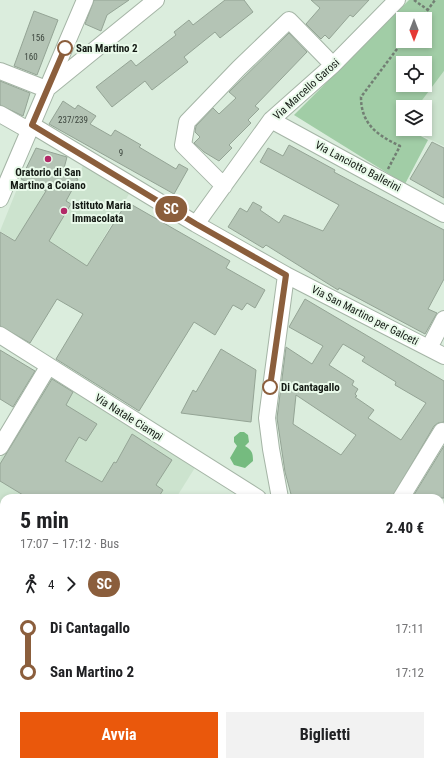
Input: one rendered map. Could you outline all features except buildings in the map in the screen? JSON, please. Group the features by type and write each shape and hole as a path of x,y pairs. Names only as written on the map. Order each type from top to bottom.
{"street":[{"path":"0,199 85,0"},
{"path":"46,89 156,0"},
{"name":"Via Marcello Garosi","path":"196,224 271,120 333,65 397,0"},
{"path":"224,186 183,145 187,122 239,68 289,20 333,65"},
{"path":"71,34 80,44 97,49"},
{"path":"0,71 46,89"},
{"name":"Via San Martino per Galceti","path":"0,114 31,128 286,275 444,356"},
{"name":"Via Lanciotto Ballerini","path":"271,120 383,179 444,214"},
{"path":"279,494 267,418 286,275"},
{"path":"429,348 444,319"},
{"name":"Via Natale Ciampi","path":"0,335 48,367 252,494"},
{"path":"0,447 48,367"},
{"path":"403,494 442,431"}],"path":[{"path":"414,0 428,10 435,0"},
{"path":"383,179 400,146 370,126 364,118 362,97 398,48"}],"shaded area":[{"path":"409,0 444,0 444,71 432,87 432,56 396,56 396,92 428,92 422,100 396,100 396,136 421,136 428,140 405,184 294,115 396,13 396,48 432,48 432,12 397,12"},
{"path":"444,71 444,146 423,136 432,136 432,100 422,100 428,92 432,92 432,87"},
{"name":"Istituto Maria Immacolata","path":"83,165 129,194 79,280 0,231 21,179 46,191 63,172 78,179"},
{"path":"50,375 196,466 178,494 0,494 0,459"},
{"path":"240,432 244,432 248,435 249,442 245,446 251,450 253,456 253,461 245,468 234,465 230,458 237,446 234,442 234,437"}],"bus line":[{"name":"SC","path":"65,48 46,89 32,125 196,224 286,275 270,387"}],"place":[{"name":"San Martino 2","path":"65,48"},
{"name":"Oratorio di San Martino a Coiano","path":"48,159"},
{"name":"Istituto Maria Immacolata","path":"64,211"},
{"name":"Di Cantagallo","path":"270,387"}]}
